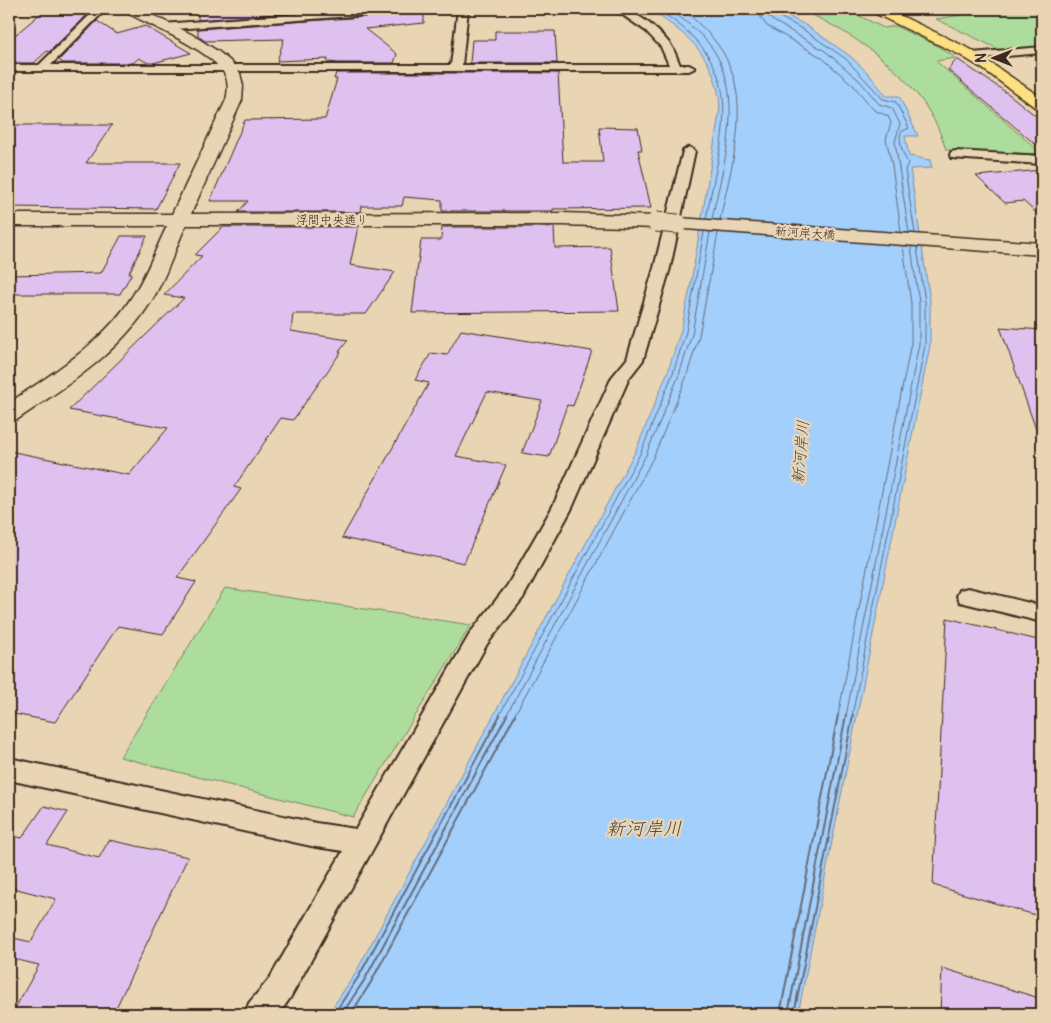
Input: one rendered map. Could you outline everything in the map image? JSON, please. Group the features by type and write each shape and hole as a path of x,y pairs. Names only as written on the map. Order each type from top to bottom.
{"main road":[{"path":"877,9 972,56 1042,105"},
{"path":"898,9 990,54 1042,88"}],"street":[{"path":"42,68 101,9"},
{"path":"9,414 99,350 127,321 145,294 234,100 234,81 228,68 210,52 130,9"},
{"path":"162,27 406,9"},
{"path":"456,68 462,9"},
{"path":"619,9 650,30 666,46 676,68"},
{"path":"972,56 1042,50"},
{"path":"9,68 689,68"},
{"path":"260,1014 280,988 479,638 515,592 562,508 621,377 635,360 662,268 689,151"},
{"path":"956,155 1042,160"},
{"name":"浮間中央通り","path":"9,220 562,219 656,222"},
{"name":"新河岸大橋","path":"656,222 1042,249"},
{"path":"968,596 1042,614"},
{"path":"9,769 362,842"}],"green space":[{"path":"800,9 845,9 884,28 895,26 936,45 956,58 936,61 1042,154 946,150 937,126 924,103 889,64 846,33"},
{"path":"957,9 1042,9 1042,47 1000,50 936,19 967,14"},
{"path":"225,588 471,625 353,817 120,757"}],"water":[{"name":"新河岸川","path":"648,9 774,9 807,26 850,56 868,73 886,96 899,96 918,136 905,136 909,156 930,160 932,168 910,169 930,301 930,345 798,1014 328,1014 355,974 636,450 668,371 681,330 690,289 720,108 718,90 713,75 698,49 676,28"}],"building":[{"path":"46,9 93,9 49,52 47,51 34,63 9,63 9,40"},
{"path":"198,9 346,9 198,20"},
{"path":"412,9 424,9 424,23 365,29 397,54 394,63 339,63 327,62 328,59 277,61 284,39 205,41 198,36 198,29 405,14"},
{"path":"97,21 117,34 145,26 191,53 153,63 148,63 139,58 133,63 63,63 59,60"},
{"path":"495,31 555,31 557,63 470,63 472,40 495,40"},
{"path":"957,59 1010,95 1042,121 1042,150 948,70"},
{"path":"336,73 558,73 563,162 603,162 599,127 638,128 642,150 638,150 651,208 553,209 553,211 442,211 442,200 404,197 402,206 362,206 361,212 238,212 248,201 210,201 245,120 325,119 337,79 334,79"},
{"path":"9,125 112,125 86,163 180,163 156,209 9,207"},
{"path":"1042,170 1042,218 1023,201 1005,203 976,176"},
{"path":"223,227 358,227 350,265 395,272 366,314 293,314 291,331 348,340 293,420 281,418 234,487 241,489 177,578 196,582 163,634 118,626 55,722 9,713 9,451 129,475 168,428 69,410 184,298 164,295 202,256 195,255"},
{"path":"442,227 554,227 555,248 610,247 619,311 412,313 421,240 441,240"},
{"path":"121,236 147,236 129,273 132,273 120,294 9,294 9,275 101,273"},
{"path":"1000,327 1042,330 1042,438 1039,438"},
{"path":"461,330 592,351 573,406 567,405 549,457 522,453 542,401 487,392 456,456 506,465 464,563 342,538 429,383 415,380 431,353 447,355"},
{"path":"947,618 1042,641 1042,917 933,885"},
{"path":"44,806 68,812 47,845 99,858 109,840 188,857 113,1014 12,1014 39,965 9,958 9,937 31,942 56,899 9,887 9,835 22,838"},
{"path":"942,968 1042,999 1042,1014 940,1014"}]}
